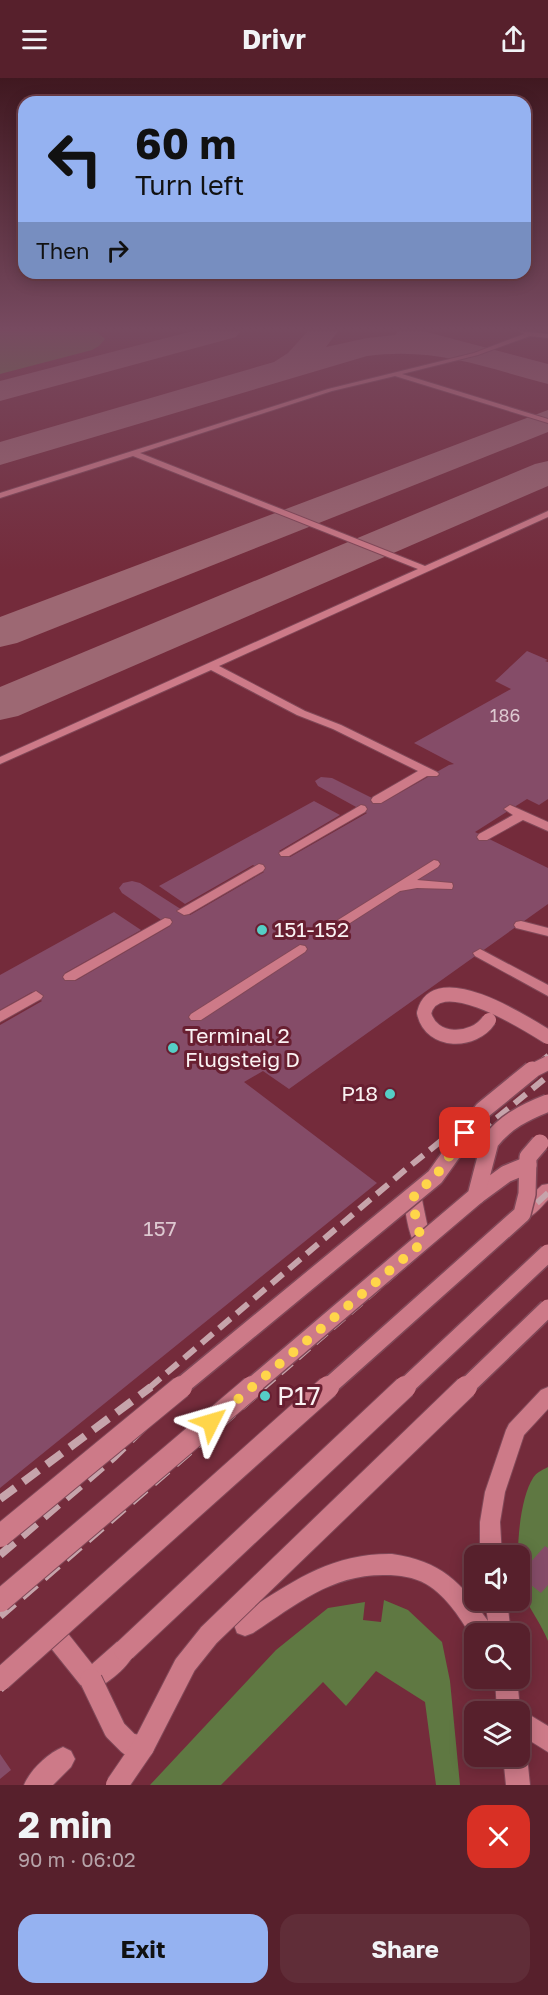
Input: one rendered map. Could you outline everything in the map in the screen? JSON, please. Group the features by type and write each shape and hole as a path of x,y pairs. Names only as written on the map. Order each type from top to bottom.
{"lane":[{"path":"0,496 265,411"},
{"path":"514,411 548,421"},
{"path":"132,453 425,569"},
{"path":"0,761 548,514"},
{"path":"211,666 301,713 338,727 430,772 377,800"},
{"path":"285,853 361,809"},
{"path":"483,837 516,812 547,825"},
{"path":"345,920 435,864"},
{"path":"184,911 259,868"},
{"path":"392,891 417,884 447,885"},
{"path":"70,977 165,922"},
{"path":"521,925 548,932"},
{"path":"196,1017 300,949"},
{"path":"480,953 548,991"},
{"path":"489,1020 478,1033 453,1037 440,1033 430,1026 425,1017 425,1009 429,1002 438,997 451,994 466,995 480,999 548,1037"},
{"path":"0,1017 36,996"},
{"path":"0,1536 435,1177 483,1110 522,1077 540,1065 548,1063"},
{"path":"476,1196 494,1136 518,1116 548,1103"},
{"path":"522,1214 527,1194 528,1156 548,1137"},
{"path":"0,1601 476,1196 506,1174 528,1165"},
{"path":"0,1680 548,1190"},
{"path":"414,1195 415,1214 422,1243"},
{"path":"91,1680 548,1253"},
{"path":"117,1785 143,1747 185,1665 209,1635 548,1308"},
{"path":"491,1545 490,1522 495,1491 510,1444 516,1430 548,1396"},
{"path":"244,1625 330,1573 356,1566 384,1564 407,1566 432,1575 447,1586 475,1623"},
{"path":"54,1634 91,1680 115,1730 129,1744 143,1747"},
{"path":"530,1728 548,1740"},
{"path":"36,1785 63,1759"},
{"path":"516,1767 518,1785"}],"green space":[{"path":"548,1467 548,1641 530,1607 530,1545 518,1545 521,1518 528,1488 533,1478"},
{"path":"384,1600 408,1610 442,1642 450,1681 460,1785 436,1785 425,1702 376,1671 346,1706 323,1682 221,1785 150,1785 276,1650 328,1608 365,1602 363,1620 381,1622"}],"building":[{"name":"Terminal 2 Flugsteig D","path":"527,651 548,660 545,661 548,662 548,799 539,805 527,799 475,832 548,868 548,904 289,1089 263,1071 244,1082 377,1183 0,1488 0,1025 42,1001 32,992 0,1010 0,975 114,912 141,930 65,973 75,981 170,926 122,893 119,888 123,883 132,881 140,883 190,915 264,872 253,865 185,904 159,886 314,801 340,815 279,851 290,857 367,813 318,786 315,781 321,777 332,778 382,803 454,764 414,743 511,689 495,681"},
{"path":"545,1546 548,1548 548,1585 541,1593 530,1584 530,1563"},
{"path":"0,1754 11,1770 0,1779"}],"taxiway":[{"path":"0,454 145,411"},
{"path":"0,633 548,420"},
{"path":"0,705 548,472"}],"railway":[{"path":"527,1072 548,1055"},
{"path":"149,1388 405,1170 529,1070"},
{"path":"0,1555 114,1457 214,1357 419,1182 548,1076"},
{"path":"263,1388 548,1141"},
{"path":"332,1388 548,1193"},
{"path":"0,1499 151,1387"},
{"path":"0,1616 264,1387"},
{"path":"0,1689 334,1387"}],"place":[{"name":"151-152","path":"262,930"},
{"name":"Terminal 2 Flugsteig D","path":"173,1048"},
{"name":"P18","path":"390,1094"},
{"name":"P17","path":"265,1396"}],"route":[{"path":"211,1422 422,1243 415,1214 414,1195 435,1177 465,1133"}]}
